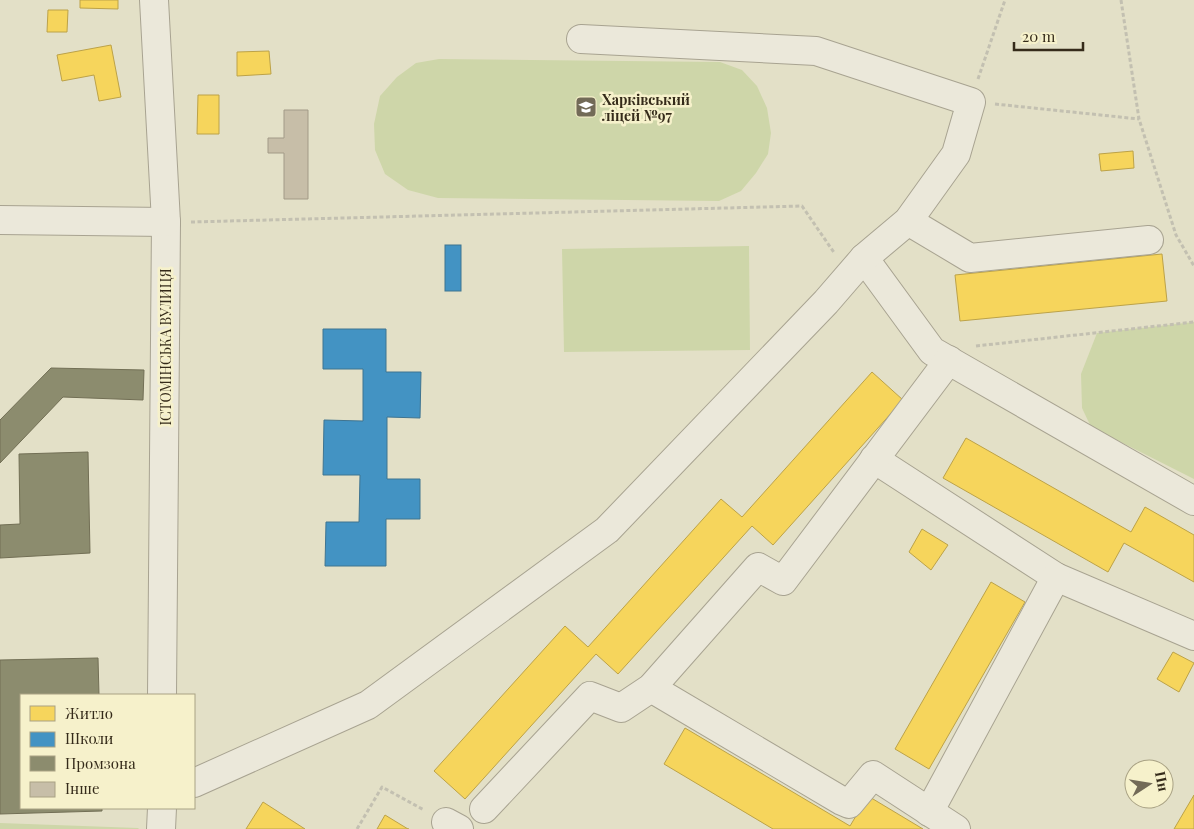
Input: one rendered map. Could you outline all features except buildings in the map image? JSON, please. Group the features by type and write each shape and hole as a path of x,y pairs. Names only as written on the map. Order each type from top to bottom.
{"street":[{"name":"ІСТОМІНСЬКА ВУЛИЦЯ","path":"154,0 166,222 162,694"},
{"path":"195,784 368,705 607,530 826,302 857,267 908,221 956,154 970,102 816,51 581,39"},
{"path":"0,220 166,222"},
{"path":"908,221 970,258 1149,240"},
{"path":"857,267 932,351 960,353 1194,501"},
{"path":"484,809 590,696 621,708 651,688 758,567 783,581 874,459 960,353"},
{"path":"874,459 1056,577 1194,636"},
{"path":"929,812 1056,577"},
{"path":"651,688 842,801 849,804 873,776 956,829"},
{"path":"161,829 162,809"}],"path":[{"path":"1005,0 970,102 1139,119"},
{"path":"1121,0 1139,119 1176,235 1194,266"},
{"path":"166,222 802,206 857,267"},
{"path":"960,353 1194,322"},
{"path":"357,829 382,787 452,825"}],"green space":[{"path":"439,59 720,62 742,70 757,86 767,108 771,133 768,154 756,173 741,191 719,201 438,198 408,190 385,174 375,150 374,124 380,96 397,77 416,63"},
{"path":"749,246 750,350 564,352 562,249"},
{"path":"1194,322 1194,479 1091,427 1082,408 1081,374 1097,333"},
{"path":"0,823 138,828 139,829 0,829"}],"place":[{"name":"Харківський ліцей №97","path":"586,107"}]}
